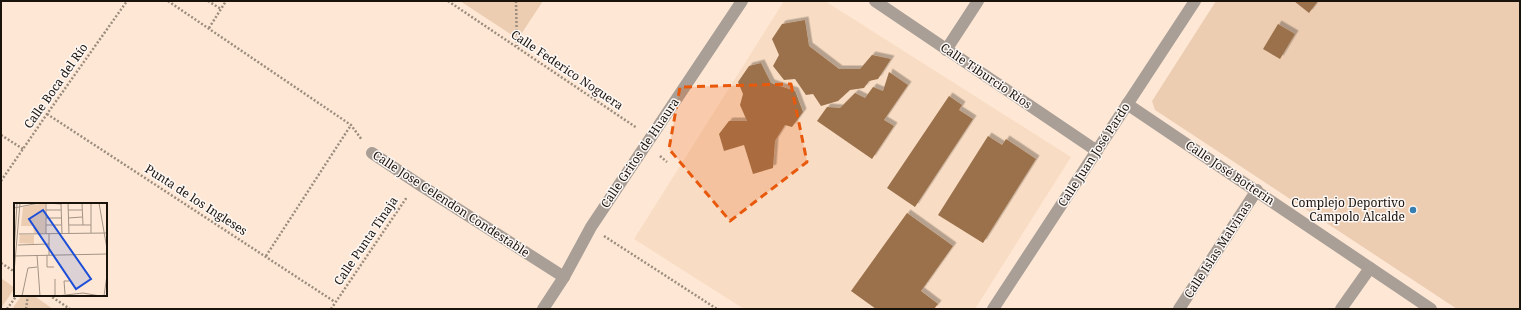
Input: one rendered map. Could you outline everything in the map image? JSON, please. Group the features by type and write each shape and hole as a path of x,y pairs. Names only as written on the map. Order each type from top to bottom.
{"street":[{"name":"Calle Gritos de Huaura","path":"543,309 564,277 591,227 647,141 742,1"},
{"name":"Calle Tiburcio Rios","path":"875,1 1097,151"},
{"path":"946,50 978,1"},
{"name":"Calle Juan José Pardo","path":"993,309 1195,1"},
{"name":"Calle José Botterin","path":"1127,104 1257,190 1431,309"},
{"name":"Calle Jose Celendon Condestable","path":"372,153 564,277"},
{"name":"Calle Islas Malvinas","path":"1179,309 1257,190"},
{"path":"1341,309 1370,268"}],"path":[{"name":"Calle Boca del Río","path":"1,181 127,1"},
{"name":"Calle Jose Celendon Condestable","path":"168,1 351,125 372,153"},
{"path":"208,1 221,10"},
{"path":"209,28 226,1"},
{"name":"Calle Federico Noguera","path":"448,1 641,131 653,152 667,162"},
{"path":"516,1 517,47"},
{"name":"Punta de los Ingleses","path":"47,114 335,302"},
{"path":"266,256 351,125"},
{"path":"1,135 23,149"},
{"name":"Calle Punta Tinaja","path":"330,309 417,183"},
{"path":"591,227 717,309"},
{"path":"1,263 14,271"},
{"path":"7,309 16,296"},
{"path":"26,309 28,296"},
{"path":"50,296 70,309"}],"highlighted area":[{"path":"791,84 807,162 730,221 669,149 680,87"}],"shaded area":[{"path":"460,1 543,1 518,39"},
{"path":"784,1 825,1 1071,157 975,309 744,309 634,239"},
{"name":"Complejo Deportivo Campolo Alcalde","path":"1216,1 1520,1 1520,309 1457,309 1155,110 1152,101"},
{"path":"1,278 14,287 14,289 1,308"},
{"path":"21,296 34,296 53,309 12,309"}],"building":[{"path":"1294,1 1318,1 1309,13"},
{"path":"805,20 809,46 839,69 860,69 872,55 891,59 878,79 869,81 864,88 850,90 838,101 821,106 813,94 806,95 795,79 784,80 773,66 779,55 772,39 782,24"},
{"path":"1278,24 1295,34 1280,59 1263,49"},
{"path":"761,63 771,83 795,91 803,112 792,127 785,125 775,141 773,168 753,174 744,145 724,151 719,134 729,121 747,121 740,105 743,94 738,82 749,66"},
{"path":"889,72 908,85 884,120 894,126 872,159 817,121 827,107 840,108 855,93 865,98 873,87 883,91"},
{"path":"949,96 962,105 959,110 973,119 915,207 887,188"},
{"path":"988,136 1002,145 1006,139 1036,159 983,243 938,215"},
{"path":"907,213 953,246 921,291 938,304 934,309 876,309 851,291"}],"place":[{"name":"Complejo Deportivo Campolo Alcalde","path":"1413,210"}]}
